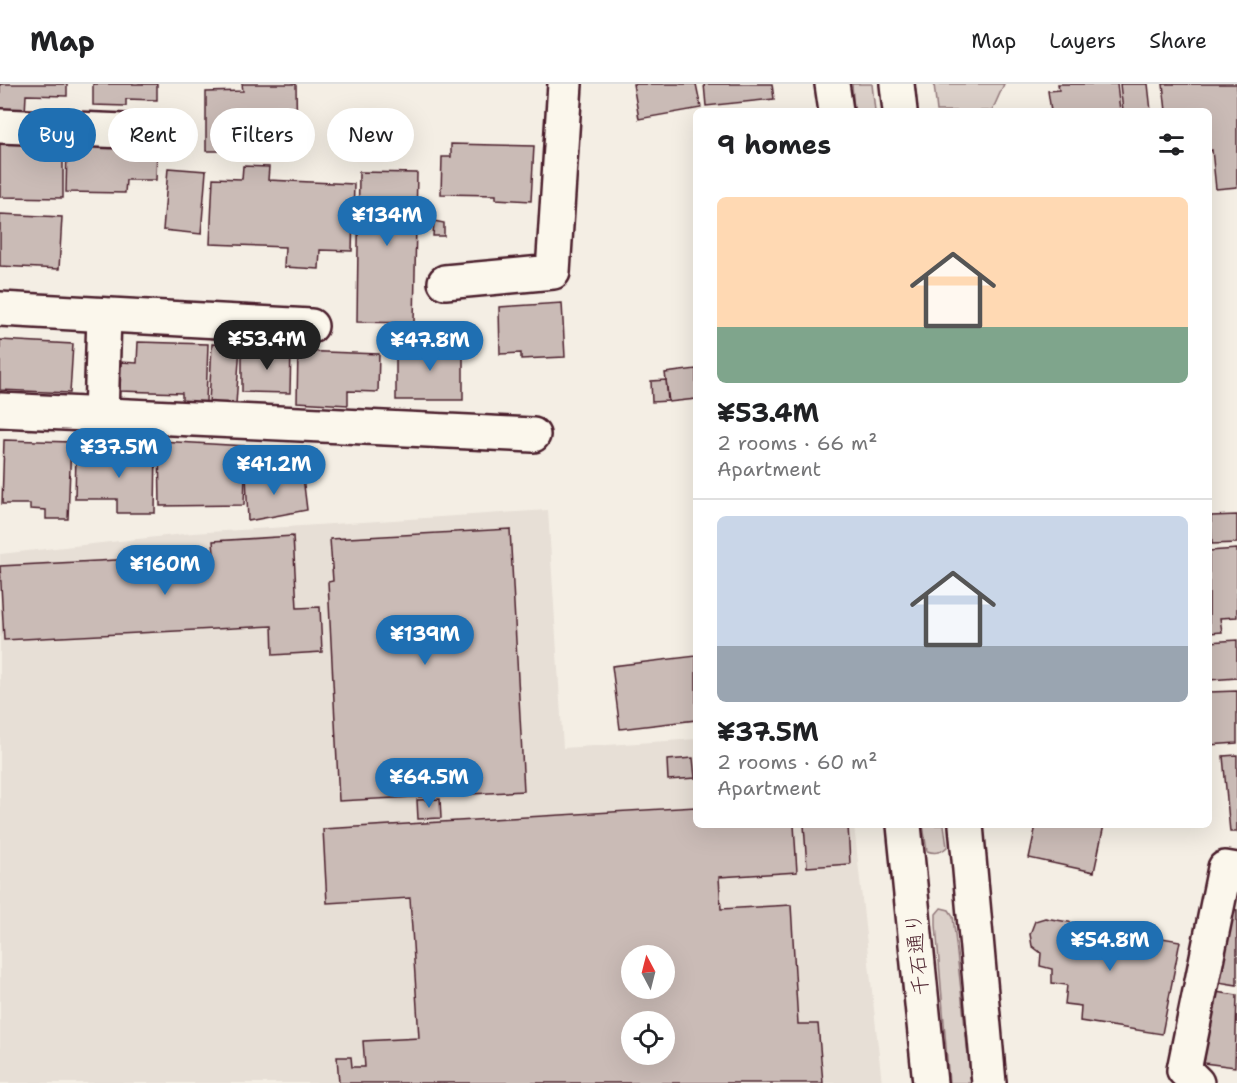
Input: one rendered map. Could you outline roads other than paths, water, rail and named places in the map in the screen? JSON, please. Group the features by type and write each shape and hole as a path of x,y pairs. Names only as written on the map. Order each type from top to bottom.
{"street":[{"path":"445,282 553,272 564,84"},
{"path":"832,84 836,108"},
{"path":"897,84 900,108"},
{"path":"0,126 108,130"},
{"path":"0,309 311,326"},
{"path":"101,416 104,315"},
{"path":"0,410 533,435"},
{"name":"千石通り","path":"904,828 930,1083"},
{"path":"966,828 990,1083"},
{"path":"1197,1083 1184,1070 1225,868 1237,870"}]}
